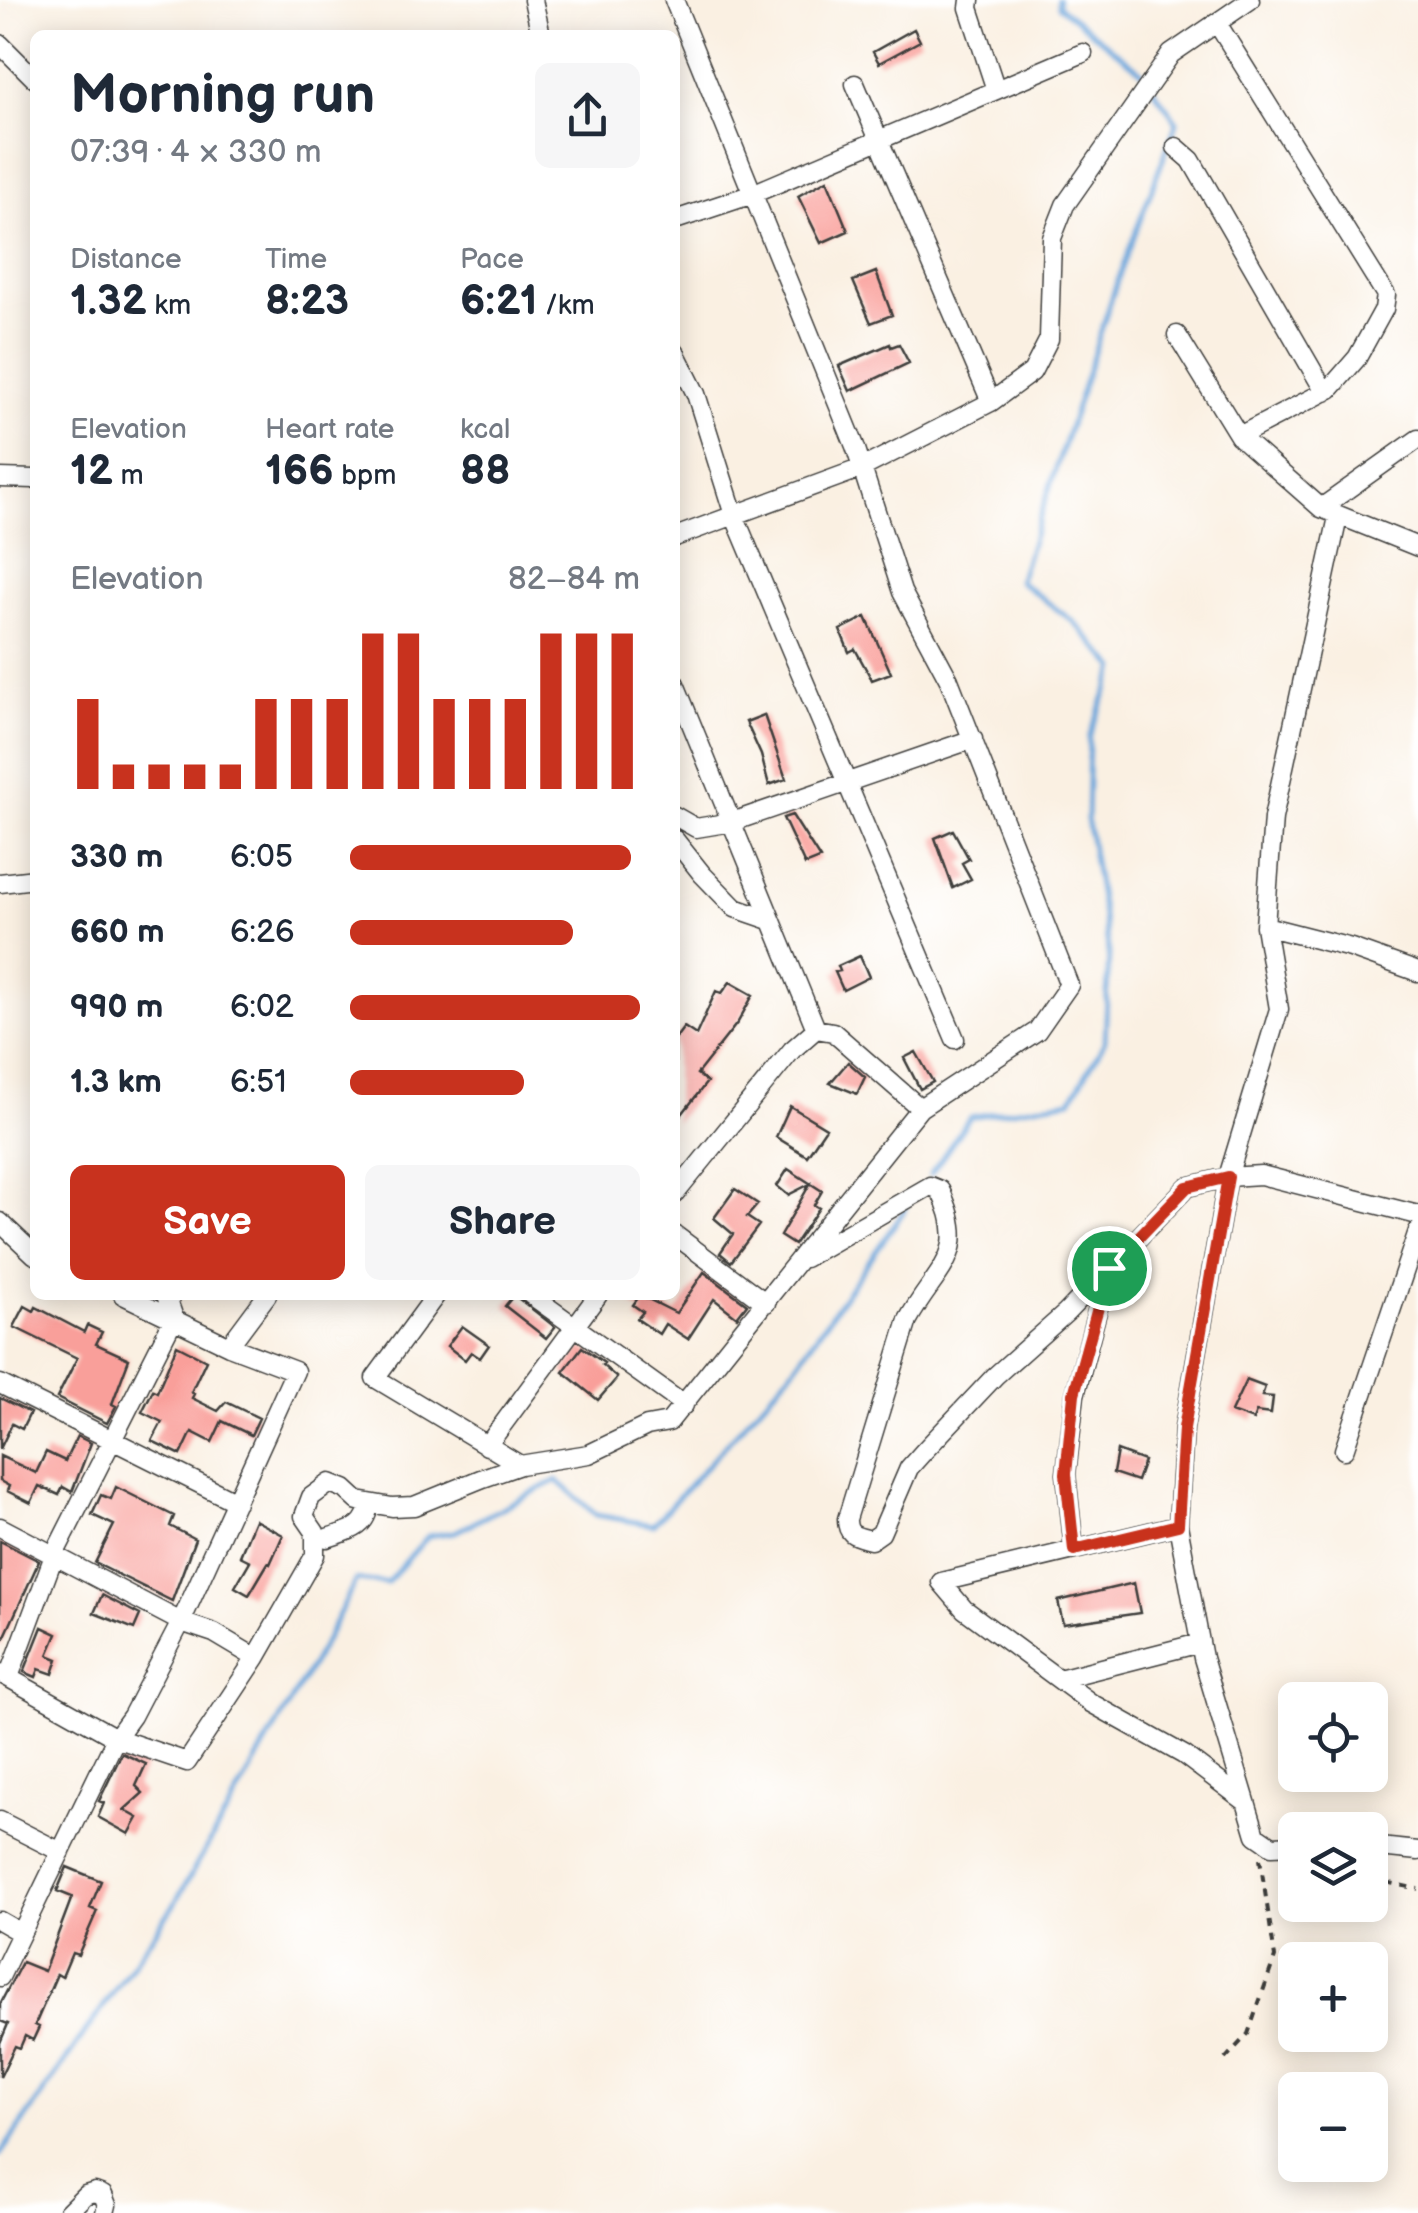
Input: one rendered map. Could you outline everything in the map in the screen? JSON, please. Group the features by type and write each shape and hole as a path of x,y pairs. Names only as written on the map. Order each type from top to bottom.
{"street":[{"path":"533,0 540,30"},
{"path":"168,1300 174,1318 55,1554 4,1675 116,1738 187,1762 256,1658 315,1555 315,1532 304,1516 312,1497 330,1484 345,1489 358,1501 392,1508 414,1506 520,1465 589,1454 647,1426 669,1422 920,1108 1038,1031 1069,985 949,680 902,592 862,468 674,0"},
{"path":"970,0 969,8 996,90"},
{"path":"680,534 862,468 990,402 1032,372 1049,339 1052,238 1065,205 1170,54 1250,0"},
{"path":"1217,23 1386,295 1384,308 1356,358 1326,392 1239,436"},
{"path":"0,44 30,73"},
{"path":"680,218 750,194 1083,53"},
{"path":"855,84 990,402"},
{"path":"1176,147 1191,160 1326,392"},
{"path":"1177,335 1239,436 1330,513 1418,547"},
{"path":"680,362 696,394 734,515 955,1039"},
{"path":"1278,1846 1256,1835 1200,1643 1178,1525 1184,1428 1228,1177 1280,1009 1266,926 1274,818 1330,513 1418,439"},
{"path":"0,478 30,479"},
{"path":"680,696 816,1029"},
{"path":"680,819 696,828 732,822 972,739"},
{"path":"680,846 736,908 770,920"},
{"path":"0,884 30,880"},
{"path":"1266,926 1351,948 1418,972"},
{"path":"816,1029 833,1032 920,1108"},
{"path":"680,1188 792,1050 816,1029"},
{"path":"796,1264 930,1186 940,1190 951,1213 953,1238 946,1266 908,1320 847,1519 848,1532 871,1540 881,1533 909,1468 926,1449 996,1376 1066,1313 1187,1187 1228,1177 1261,1175 1418,1215"},
{"path":"0,1222 30,1250"},
{"path":"1344,1450 1418,1231"},
{"path":"680,1239 766,1303"},
{"path":"1074,1550 1066,1474 1074,1394 1109,1268"},
{"path":"0,1977 116,1738 132,1716 181,1622 295,1371 229,1346 134,1300"},
{"path":"229,1346 263,1300"},
{"path":"432,1300 375,1378 520,1465"},
{"path":"538,1300 684,1405"},
{"path":"487,1446 594,1300"},
{"path":"0,1384 236,1502"},
{"path":"327,1538 358,1528 368,1516 370,1503"},
{"path":"1178,1525 941,1582 964,1609 1091,1703 1184,1755 1246,1801"},
{"path":"0,1527 256,1658"},
{"path":"1059,1678 1200,1643"},
{"path":"0,1821 61,1852"},
{"path":"1388,1848 1418,1850"},
{"path":"0,1921 21,1934"},
{"path":"67,2213 95,2192 104,2195 106,2213"}],"path":[{"path":"1225,2059 1248,2034 1276,1956 1256,1835"},
{"path":"1388,1883 1418,1889"}],"building":[{"path":"914,29 920,41 879,63 873,52"},
{"path":"827,180 848,231 821,243 798,196"},
{"path":"876,272 892,315 871,323 853,281"},
{"path":"890,344 899,344 909,363 850,391 839,366"},
{"path":"866,617 891,673 872,680 855,649 849,652 840,630"},
{"path":"764,715 786,779 769,785 746,722"},
{"path":"792,815 820,859 805,865 783,818"},
{"path":"953,830 969,859 962,863 971,879 953,888 935,838"},
{"path":"860,956 869,977 843,990 835,972 840,971 838,966"},
{"path":"730,982 753,995 738,1022 697,1074 707,1082 680,1117 680,1032 684,1027 696,1035 716,991 722,993"},
{"path":"916,1052 933,1082 920,1089 904,1058"},
{"path":"848,1062 865,1077 857,1094 830,1083"},
{"path":"790,1106 826,1128 807,1156 776,1137"},
{"path":"788,1169 822,1191 814,1205 819,1208 794,1245 780,1236 810,1184 788,1195 777,1186"},
{"path":"735,1189 758,1204 747,1217 759,1225 731,1262 720,1253 733,1234 714,1218"},
{"path":"704,1272 747,1304 737,1317 714,1299 688,1339 665,1324 659,1334 637,1319 643,1312 633,1305 636,1300 650,1300 676,1313"},
{"path":"510,1300 520,1300 555,1327 546,1338 505,1306"},
{"path":"25,1306 34,1311 36,1307 84,1332 87,1325 102,1332 96,1344 129,1359 107,1423 57,1398 77,1358 14,1327"},
{"path":"462,1326 489,1345 480,1358 471,1352 465,1360 447,1346"},
{"path":"177,1345 206,1360 191,1392 192,1398 218,1411 226,1402 259,1418 251,1435 222,1421 212,1442 192,1432 181,1455 152,1441 162,1422 142,1412 153,1390 157,1392"},
{"path":"582,1347 617,1378 598,1400 563,1372"},
{"path":"1246,1380 1265,1387 1262,1396 1273,1397 1271,1414 1256,1412 1253,1420 1231,1412"},
{"path":"0,1398 30,1413 22,1429 12,1424 0,1449"},
{"path":"77,1436 91,1443 72,1492 63,1487 59,1495 39,1486 31,1503 7,1491 9,1486 0,1481 0,1456 36,1473 46,1452 65,1461"},
{"path":"1117,1451 1144,1461 1137,1481 1113,1473"},
{"path":"116,1487 174,1516 170,1526 195,1539 172,1601 95,1563 114,1525 92,1515 101,1495 111,1499"},
{"path":"255,1520 283,1535 249,1595 235,1587 250,1561 240,1556"},
{"path":"0,1541 39,1561 0,1647"},
{"path":"1134,1583 1140,1613 1063,1624 1058,1601"},
{"path":"102,1595 140,1615 134,1629 94,1613"},
{"path":"42,1627 57,1634 48,1655 58,1659 53,1674 39,1669 36,1677 24,1672"},
{"path":"122,1753 146,1764 136,1786 143,1793 124,1810 138,1818 129,1834 98,1817 104,1803 99,1801"},
{"path":"67,1867 101,1881 90,1908 97,1911 78,1955 72,1953 62,1977 57,1974 35,2025 39,2027 33,2040 25,2036 20,2048 15,2046 0,2077 0,2043 8,2024 0,2021 0,2004 22,1962 44,1971 72,1897 57,1891"}],"waterway":[{"path":"1058,0 1058,6 1147,79"},
{"path":"930,1175 970,1117 1071,1100 1105,1041 1109,953 1087,819 1089,737 1116,668 1074,622 1019,581 1118,279 1177,122 1153,88"},
{"path":"0,2155 172,1908 327,1638 356,1580 387,1583 428,1536 455,1532 557,1480 596,1515 653,1525 791,1372 906,1208"}],"route":[{"path":"1228,1177 1184,1428 1178,1525 1074,1550 1066,1474 1074,1394 1109,1268 1187,1187 1228,1177"}]}
